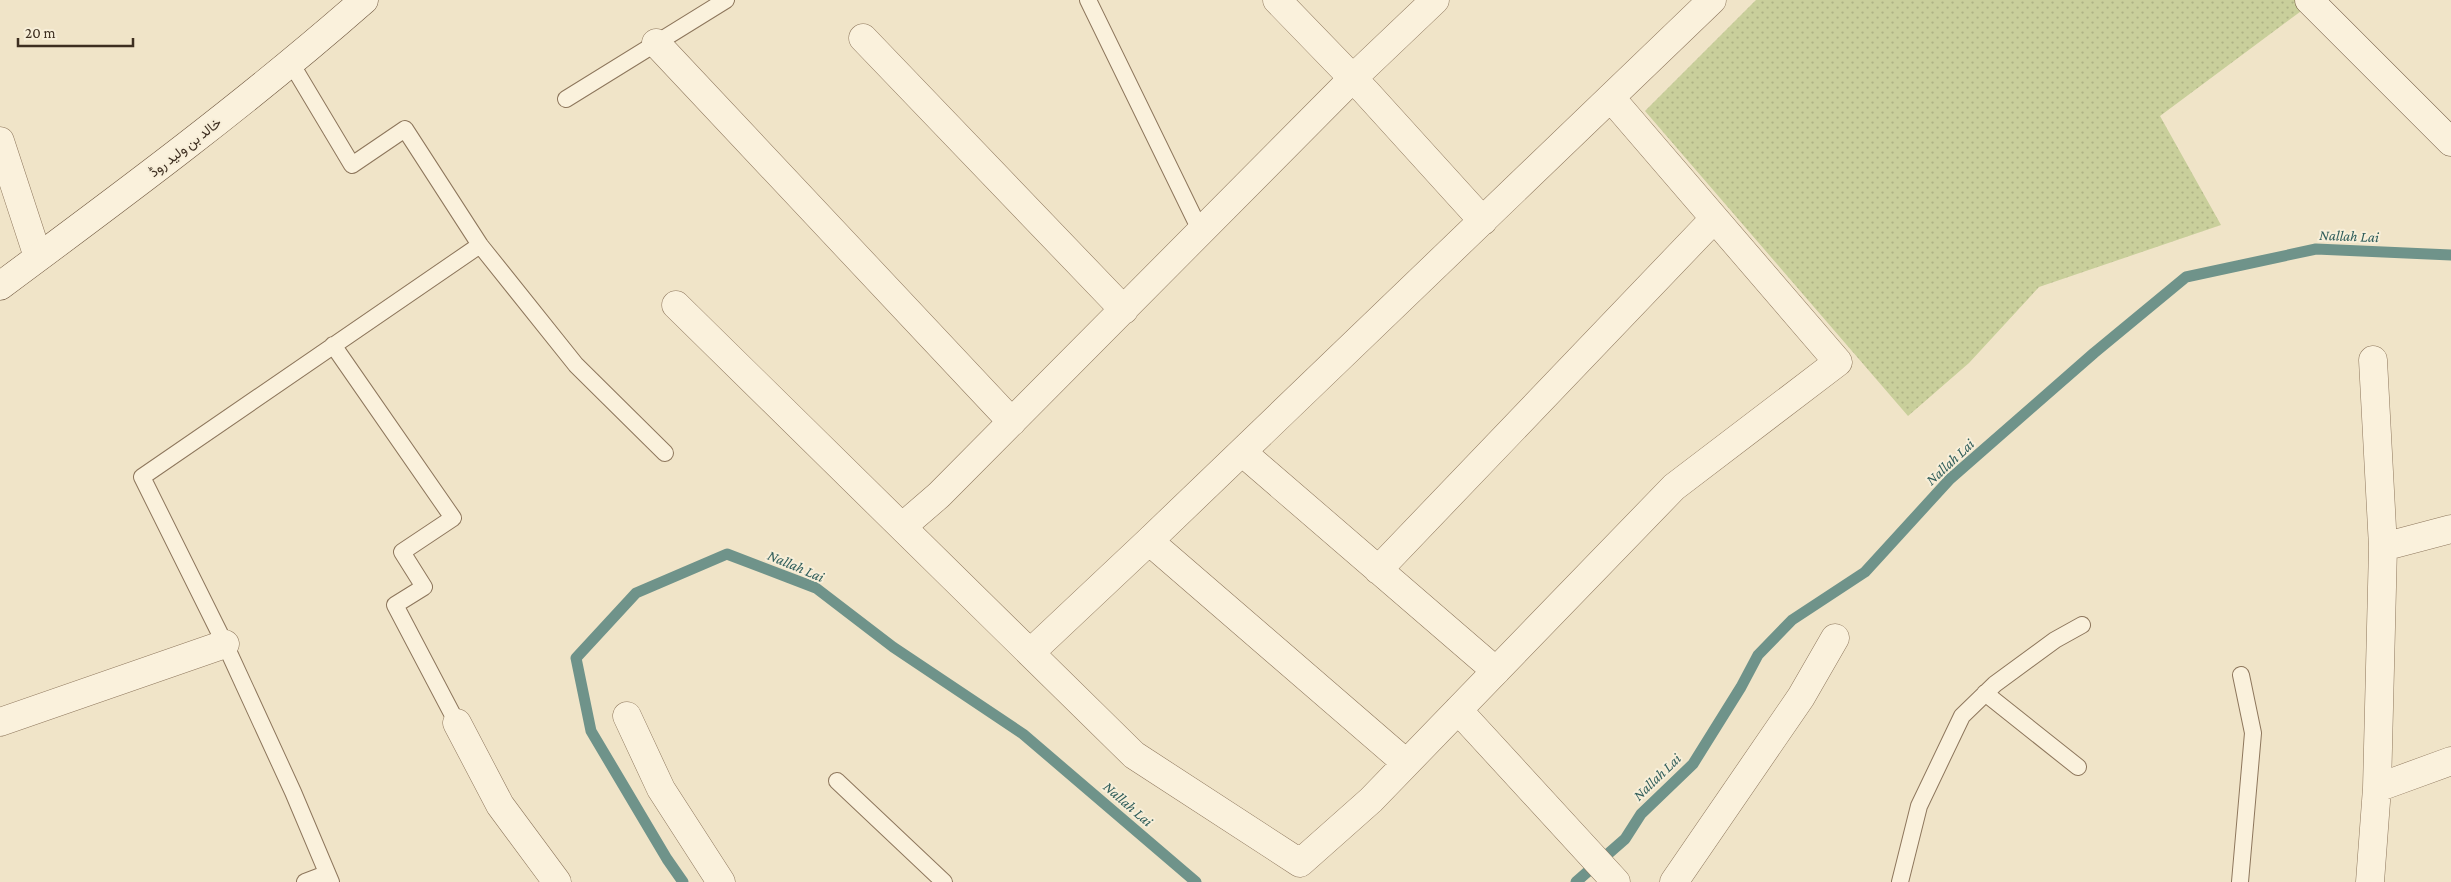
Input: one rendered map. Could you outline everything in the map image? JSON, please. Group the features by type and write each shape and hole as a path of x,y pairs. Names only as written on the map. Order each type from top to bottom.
{"street":[{"name":"خالد بن ولید روڈ","path":"0,286 135,186 291,63 364,0"},
{"path":"1277,0 1483,221"},
{"path":"902,527 939,495 1352,79 1435,0"},
{"path":"1030,653 1150,541 1712,0"},
{"path":"2320,3 2451,142"},
{"path":"863,38 1124,310"},
{"path":"656,44 1012,422"},
{"path":"676,306 1134,755 1300,862 1371,800 1674,487 1838,362 1611,98"},
{"path":"0,140 38,258"},
{"path":"1378,570 1714,219"},
{"path":"2370,882 2377,788 2383,547 2374,360"},
{"path":"1242,452 1496,671"},
{"path":"2383,547 2451,529"},
{"path":"1150,541 1406,763"},
{"path":"1674,882 1801,696 1835,638"},
{"path":"0,722 225,644"},
{"path":"1458,710 1616,882"},
{"path":"626,716 661,789 721,882"},
{"path":"457,723 500,805 557,882"},
{"path":"2377,788 2451,762"}],"lane":[{"path":"566,99 726,0"},
{"path":"1088,0 1201,232"},
{"path":"291,63 352,165 405,129 480,245 576,365 665,453"},
{"path":"305,882 328,878 293,792 225,644 142,477 480,245"},
{"path":"333,346 453,518 402,552 424,587 395,605 457,723"},
{"path":"1900,882 1919,806 1962,716 1985,693 2055,640 2082,625"},
{"path":"2240,882 2253,733 2241,675"},
{"path":"1985,693 2078,767"},
{"path":"837,781 944,882"}],"green space":[{"path":"1756,0 2309,0 2312,3 2160,116 2221,225 2039,287 1969,363 1908,416 1645,111"}],"waterway":[{"name":"Nallah Lai","path":"1576,882 1625,839 1641,814 1693,764 1741,687 1758,655 1792,620 1865,572 1950,479 2094,353 2186,277 2316,249 2451,255"},
{"name":"Nallah Lai","path":"683,882 667,859 591,731 576,658 636,593 727,554 816,588 893,647 1023,734 1196,882"}]}
